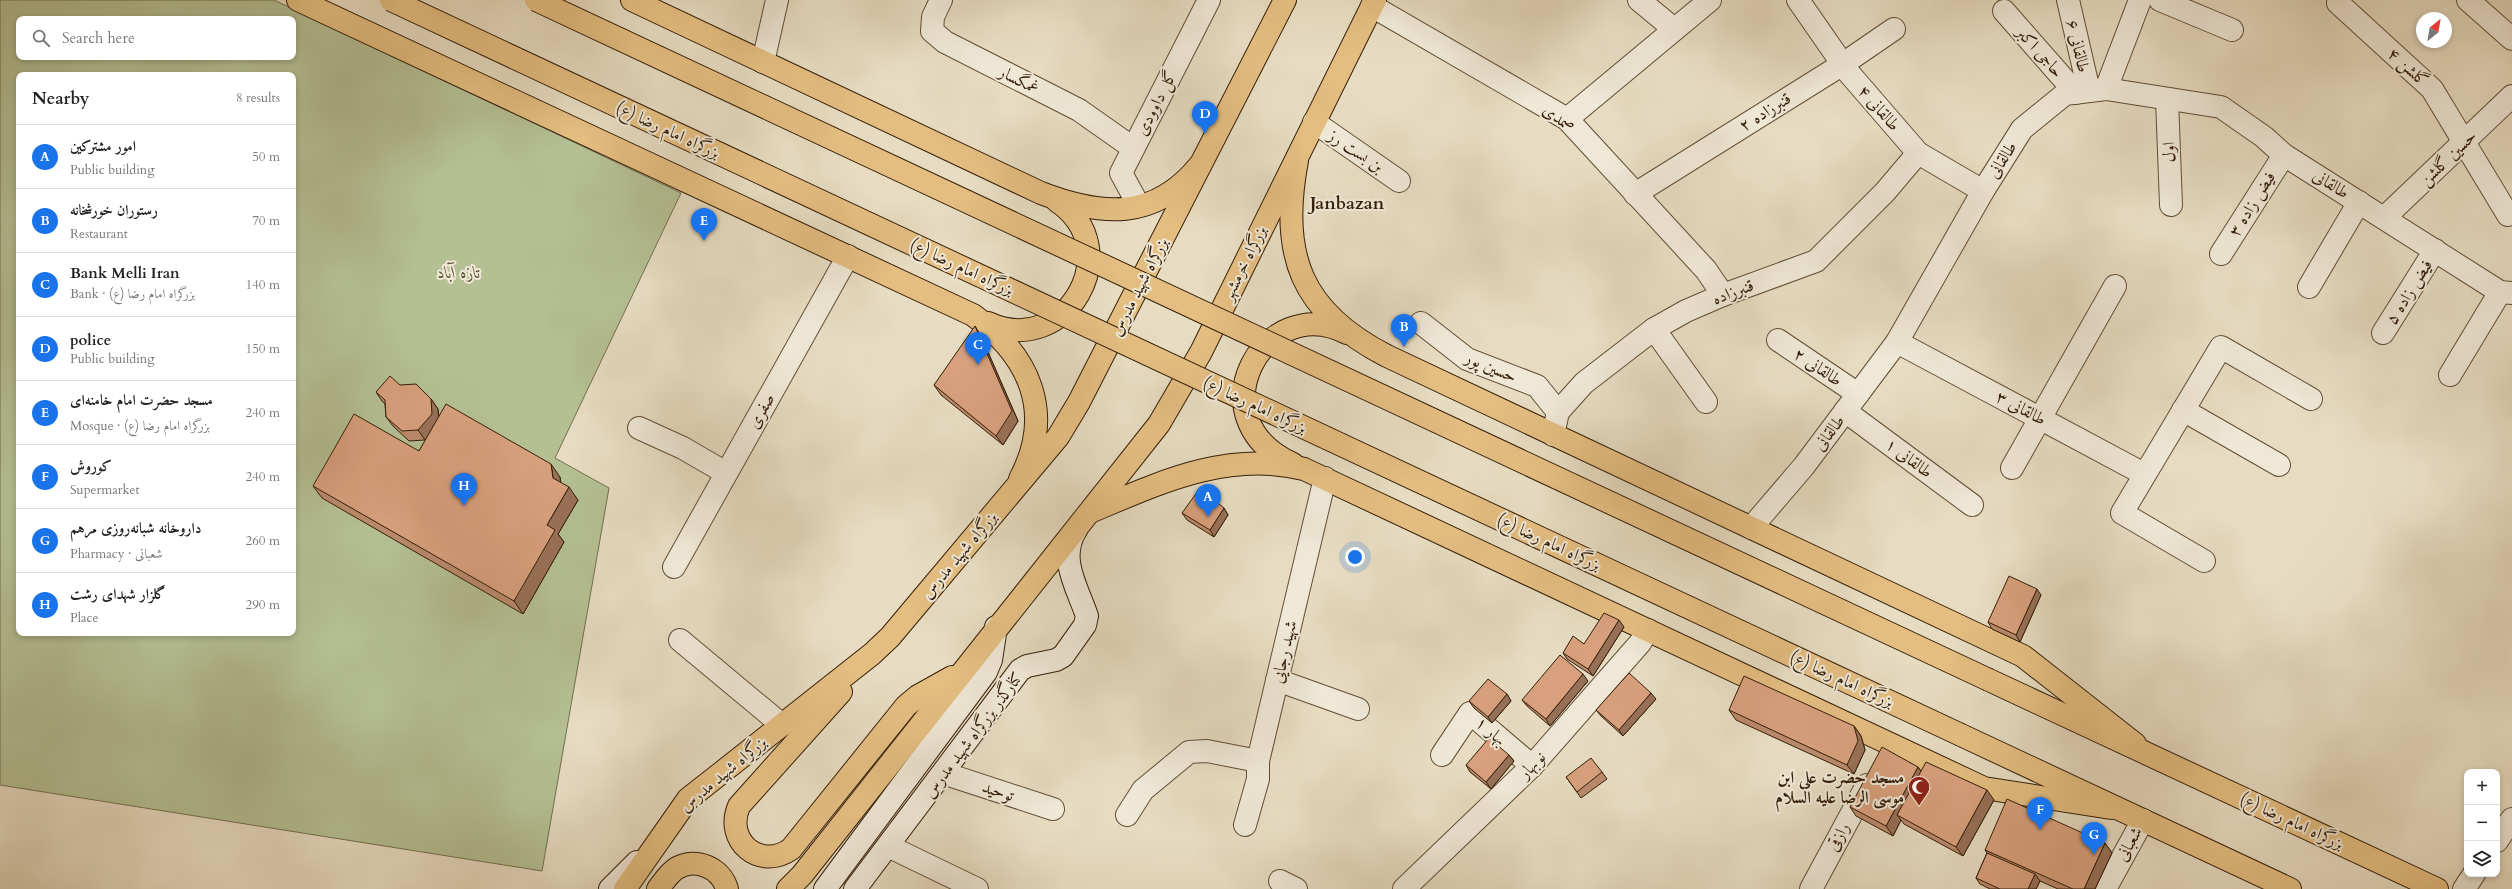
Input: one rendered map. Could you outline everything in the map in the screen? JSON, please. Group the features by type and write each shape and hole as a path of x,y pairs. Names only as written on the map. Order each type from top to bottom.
{"main road":[{"path":"298,0 976,317 1008,329 1036,328 1062,314 1081,292 1089,264 1084,235 1069,210 1043,193"},
{"name":"بزرگراه امام رضا (ع)","path":"391,0 2290,889"},
{"name":"بزرگراه امام رضا (ع)","path":"536,0 2437,889"},
{"path":"632,0 1043,193 1074,205 1095,210 1118,210 1139,206 1155,200 1179,185 1195,170 1208,151 1285,0"},
{"name":"بزرگراه خرمشهر","path":"1090,512 1148,439 1182,387 1373,3"},
{"name":"بزرگراه امام رضا (ع)","path":"1301,148 1295,171 1292,223 1297,266 1307,288 1317,302 1331,317 1358,339 1387,356 2023,656 2146,753"},
{"name":"بزرگراه شهید مدرس","path":"625,889 688,799 872,654 890,637 1058,437 1075,411 1208,151"},
{"path":"976,317 997,333 1015,354 1026,373 1034,400 1036,422 1030,455 1019,480 1005,500"},
{"path":"1317,475 1273,453 1253,431 1244,404 1247,375 1255,359 1266,345 1280,335 1296,328 1313,326 1331,327 1358,339"},
{"name":"بزرگراه امام رضا (ع)","path":"1090,512 1174,477 1215,467 1279,465 1317,475 1984,788 2120,809"},
{"path":"788,889 802,875 996,627 1090,512"},
{"path":"890,637 739,806 735,818 737,835 743,846 752,853 763,857 775,857 791,849 906,706 918,696 961,672"},
{"path":"658,889 672,872 682,866 694,864 705,865 716,871 727,889"}],"street":[{"path":"763,62 777,0"},
{"name":"غمگسار","path":"941,0 933,17 932,31 945,42 1079,110 1133,148"},
{"name":"گل داوودی","path":"1139,206 1121,173 1209,0"},
{"path":"1639,0 1674,29"},
{"path":"1566,119 1710,0"},
{"name":"طالقانی ۴","path":"1798,0 1843,64 1918,153 1982,191"},
{"name":"طالقانی ۶","path":"2068,0 2090,91"},
{"path":"2090,91 2140,0"},
{"path":"2160,0 2232,30"},
{"path":"2468,0 2512,40"},
{"name":"صمدی","path":"1373,3 1566,119 1706,270 1723,295"},
{"name":"گلشن ۴","path":"2338,3 2432,88 2464,144 2508,215"},
{"name":"حاجی اکبر","path":"2004,11 2090,91"},
{"name":"قنبرزاده ۲","path":"1636,194 1843,64 1894,29"},
{"name":"طالقانی","path":"1751,528 1804,466 1898,342 1982,191 2022,129 2065,94 2090,91 2166,98 2221,107 2264,137 2284,155 2435,250 2506,292"},
{"name":"حسین گلشن","path":"2384,218 2464,144 2512,96"},
{"name":"اول","path":"2166,98 2171,205"},
{"name":"بن بست رز","path":"1314,122 1399,181"},
{"name":"قنبرزاده","path":"1553,434 1558,412 1584,383 1654,329 1686,311 1723,295 1816,261 1885,192 1918,153"},
{"name":"فیض زاده ۳","path":"2221,254 2284,155"},
{"path":"2309,287 2359,202"},
{"name":"فیض زاده ۵","path":"2383,333 2435,250"},
{"name":"صفری","path":"674,567 848,256"},
{"path":"2012,468 2039,417 2115,286"},
{"path":"2450,376 2506,292"},
{"name":"حسین پور","path":"1422,323 1467,359 1537,386 1558,412"},
{"path":"1654,329 1706,402"},
{"name":"طالقانی ۲","path":"1778,340 1858,394"},
{"name":"طالقانی ۳","path":"1898,342 2144,474"},
{"path":"2204,561 2122,513 2221,347 2311,399"},
{"path":"2183,410 2278,464"},
{"name":"طالقانی ۱","path":"1845,411 1972,505"},
{"path":"639,428 683,448 726,473"},
{"name":"شهید رجایی","path":"1245,825 1258,779 1258,761 1277,680 1317,475"},
{"name":"کنارگذر بزرگراه شهید مدرس","path":"855,889 1020,670 1027,666 1056,660 1063,656 1085,625 1087,616 1067,556 1069,541 1076,529"},
{"path":"825,889 986,672 991,660 996,627"},
{"name":"نوبهار","path":"1404,889 1532,766 1640,643 1648,630"},
{"path":"680,640 782,725"},
{"path":"1277,680 1358,709"},
{"name":"بهار ۱","path":"1442,755 1470,713 1532,766"},
{"name":"رازقی","path":"1810,889 1889,744"},
{"path":"1127,815 1143,790 1189,752 1207,751 1258,761"},
{"name":"توحید","path":"943,773 1053,809"},
{"path":"2500,837 2512,819"},
{"name":"شعبانی","path":"2105,889 2142,820"},
{"path":"610,889 663,835"},
{"path":"888,846 977,889"},
{"path":"2464,889 2472,877"}],"green space":[{"name":"تازه آباد","path":"0,0 274,0 681,193 555,458 609,488 542,871 0,785"}],"building":[{"path":"975,326 1012,411 996,436 934,385"},
{"path":"390,376 400,385 416,384 431,399 432,414 418,430 402,431 386,417 385,400 376,392"},
{"path":"446,404 551,464 553,478 569,487 547,525 555,530 514,601 313,486 354,414 419,451"},
{"path":"1200,488 1224,508 1210,530 1182,513"},
{"path":"2009,576 2037,589 2016,635 1988,622"},
{"path":"1604,613 1619,620 1588,669 1563,653 1573,636 1584,644"},
{"path":"1560,655 1583,674 1546,719 1522,700"},
{"path":"1629,673 1651,693 1619,730 1596,710"},
{"path":"1744,676 1854,726 1858,741 1847,765 1729,710"},
{"path":"1488,679 1507,694 1488,717 1469,701"},
{"path":"1489,738 1509,755 1486,782 1466,765"},
{"path":"1882,747 1918,767 1886,826 1850,807"},
{"path":"1591,758 1602,772 1577,792 1566,777"},
{"path":"1926,762 1987,790 1956,847 1897,815"},
{"path":"2007,799 2105,843 2084,889 2073,889 1985,850"},
{"path":"1987,853 2035,874 2028,889 2000,889 1976,878"}],"place":[{"name":"police","path":"1205,134"},
{"name":"مسجد حضرت امام خامنه‌ای","path":"704,241"},
{"name":"رستوران خورشخانه","path":"1404,347"},
{"name":"Bank Melli Iran","path":"978,365"},
{"name":"گلزار شهدای رشت","path":"464,506"},
{"name":"امور مشترکین","path":"1208,517"},
{"name":"مسجد حضرت علی ابن موسی الرضا علیه السلام","path":"1919,806"},
{"name":"کوروش","path":"2040,830"},
{"name":"داروخانه شبانه‌روزی مرهم","path":"2094,855"}],"district":[{"name":"Janbazan","path":"1347,203"}]}
